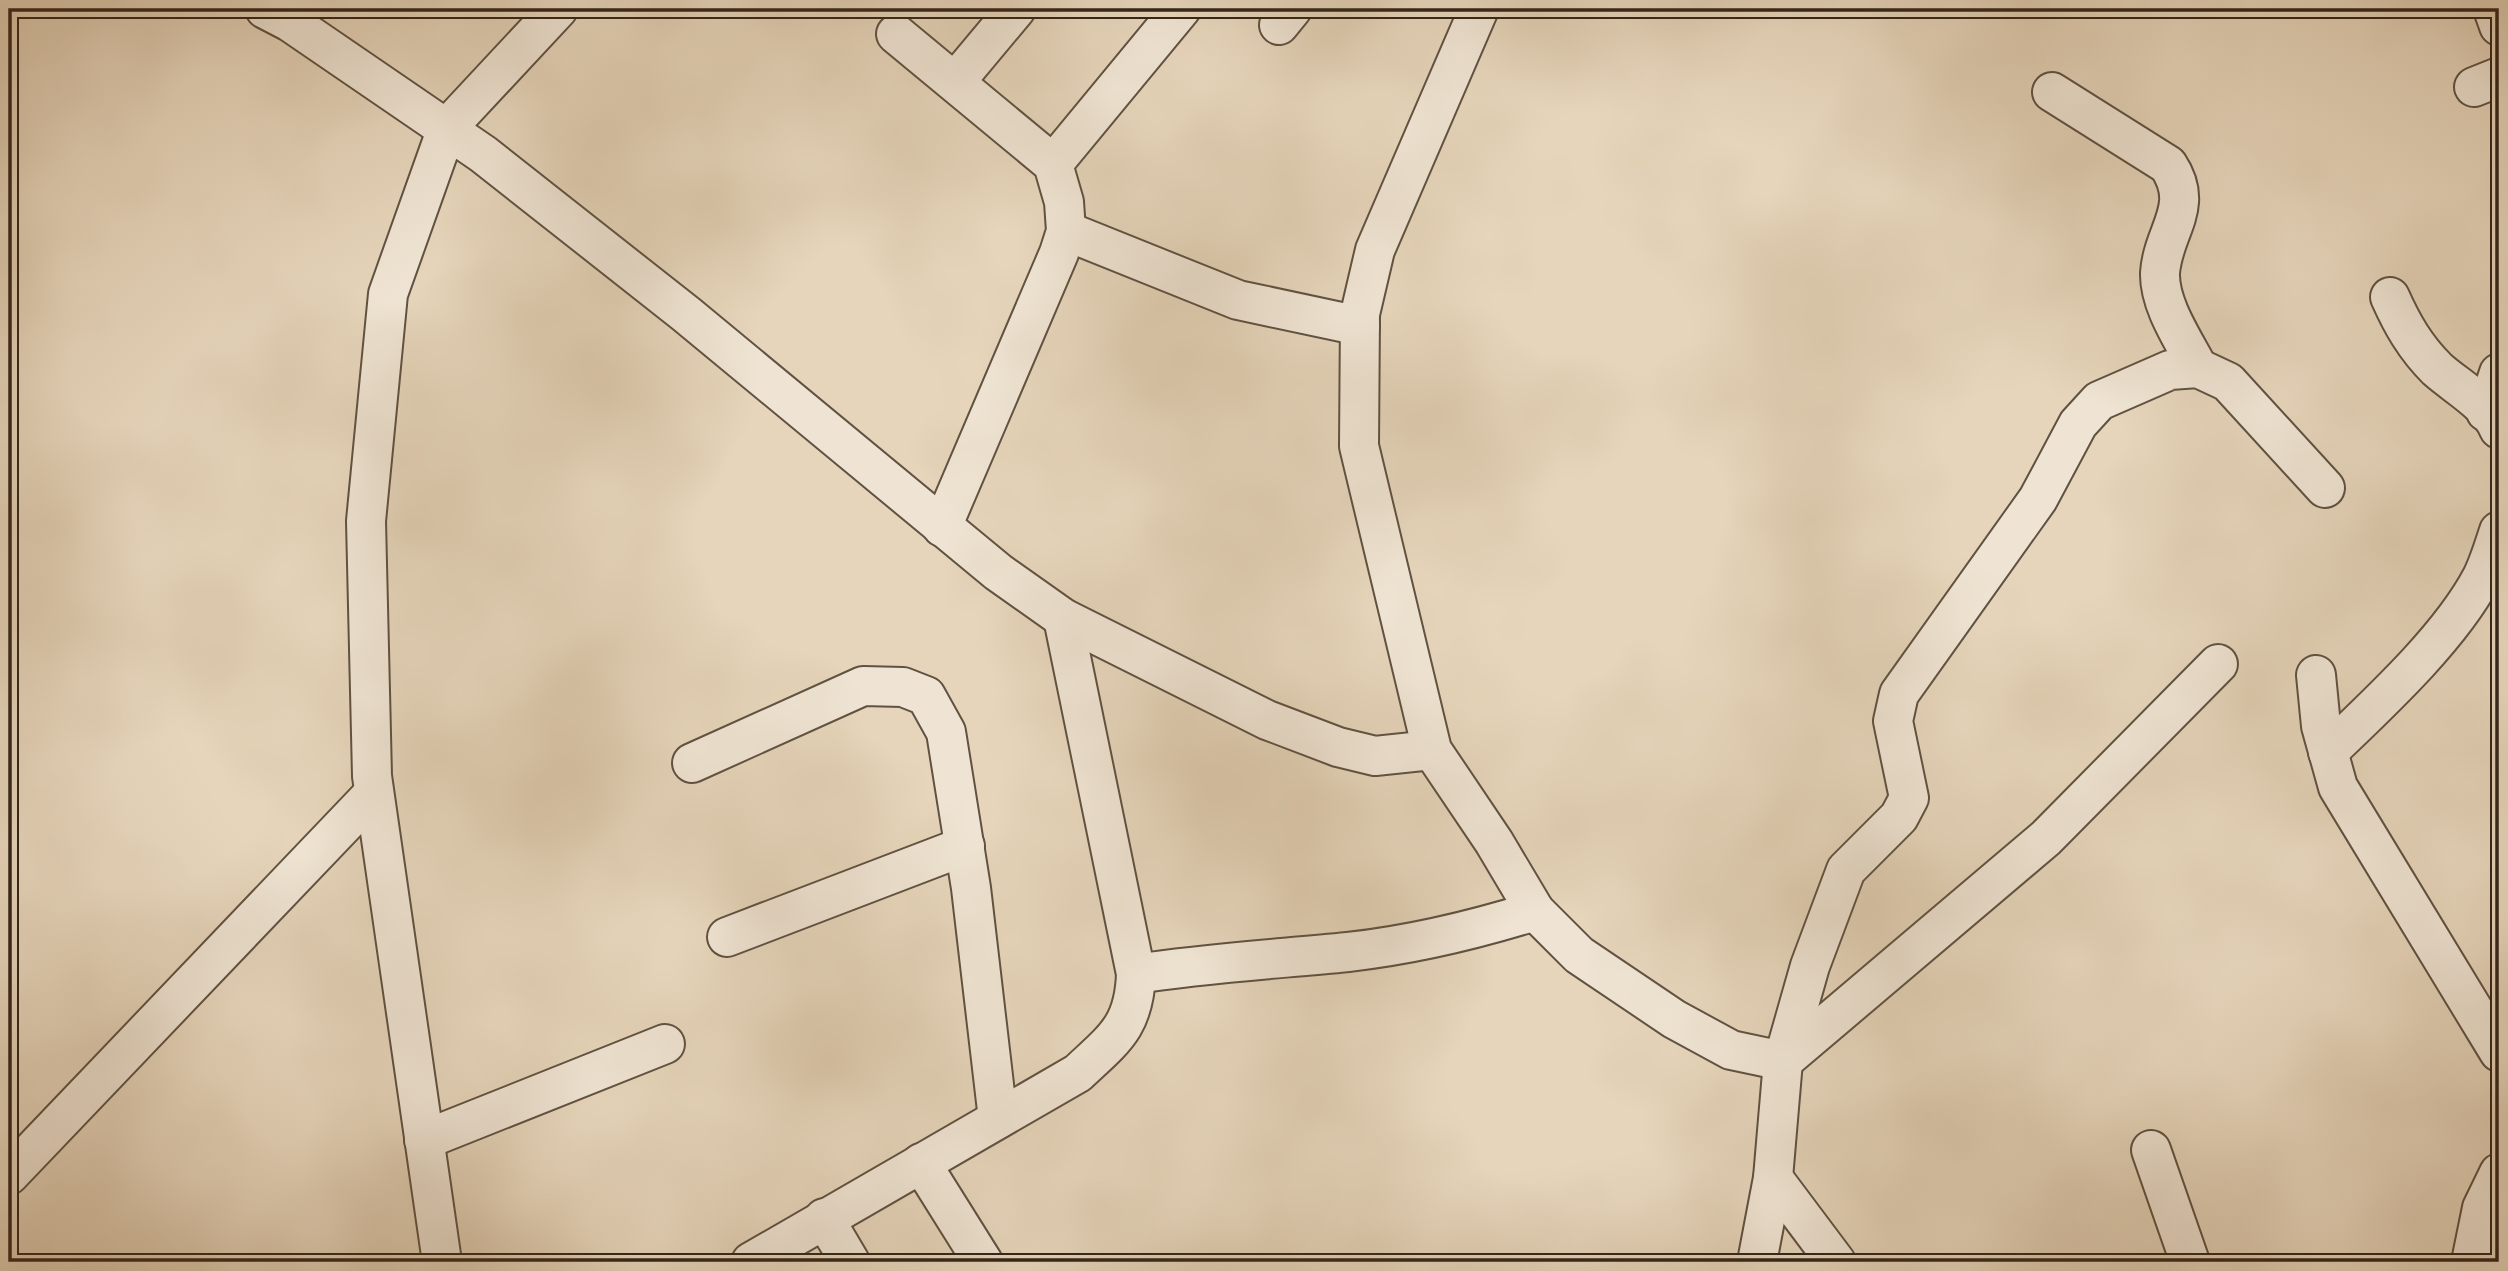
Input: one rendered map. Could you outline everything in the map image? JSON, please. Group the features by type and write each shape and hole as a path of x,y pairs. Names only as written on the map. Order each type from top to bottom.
{"street":[{"path":"265,9 290,22 447,128 686,314 942,527 1063,618 1267,720 1338,747 1375,756 1432,750"},
{"path":"442,1262 374,793 366,521 388,294 447,128 558,9"},
{"path":"955,82 1016,9"},
{"path":"1053,164 1181,9"},
{"path":"1479,9 1375,250 1360,326 1359,446 1432,750 1494,842 1535,911 1579,955 1674,1019 1731,1050 1783,1061"},
{"path":"2493,9 2499,26"},
{"path":"896,34 1053,164 1064,202 1066,231 1059,253 942,527"},
{"path":"2052,92 2168,165 2177,179 2181,198 2160,274 2168,309 2197,368"},
{"path":"1066,231 1238,300 1360,326"},
{"path":"2390,297 2405,332 2436,368 2493,420"},
{"path":"1757,1262 1773,1178 1783,1061 1810,965 1846,870 1899,817 1909,798 1893,721 1899,694 2038,499 2085,416 2099,401 2170,370 2197,368 2228,382 2325,488"},
{"path":"2493,420 2499,373"},
{"path":"2328,752 2391,692 2446,627 2482,577 2499,531"},
{"path":"751,1262 1078,1073 1120,1034 1135,1001 1136,974 1063,618"},
{"path":"1783,1061 2046,838 2218,664"},
{"path":"2316,675 2320,726 2338,787 2499,1052"},
{"path":"691,763 863,686 903,687 926,696 946,732 965,846 998,1119"},
{"path":"9,1175 374,793"},
{"path":"727,937 965,846"},
{"path":"1136,974 1207,963 1350,952 1472,930 1535,911"},
{"path":"424,1140 665,1044"},
{"path":"2151,1150 2190,1262"},
{"path":"921,1163 983,1262"},
{"path":"2471,1262 2483,1208 2499,1174"},
{"path":"1773,1178 1836,1262"},
{"path":"824,1218 850,1262"},
{"path":"2478,1262 2499,1254"}]}
